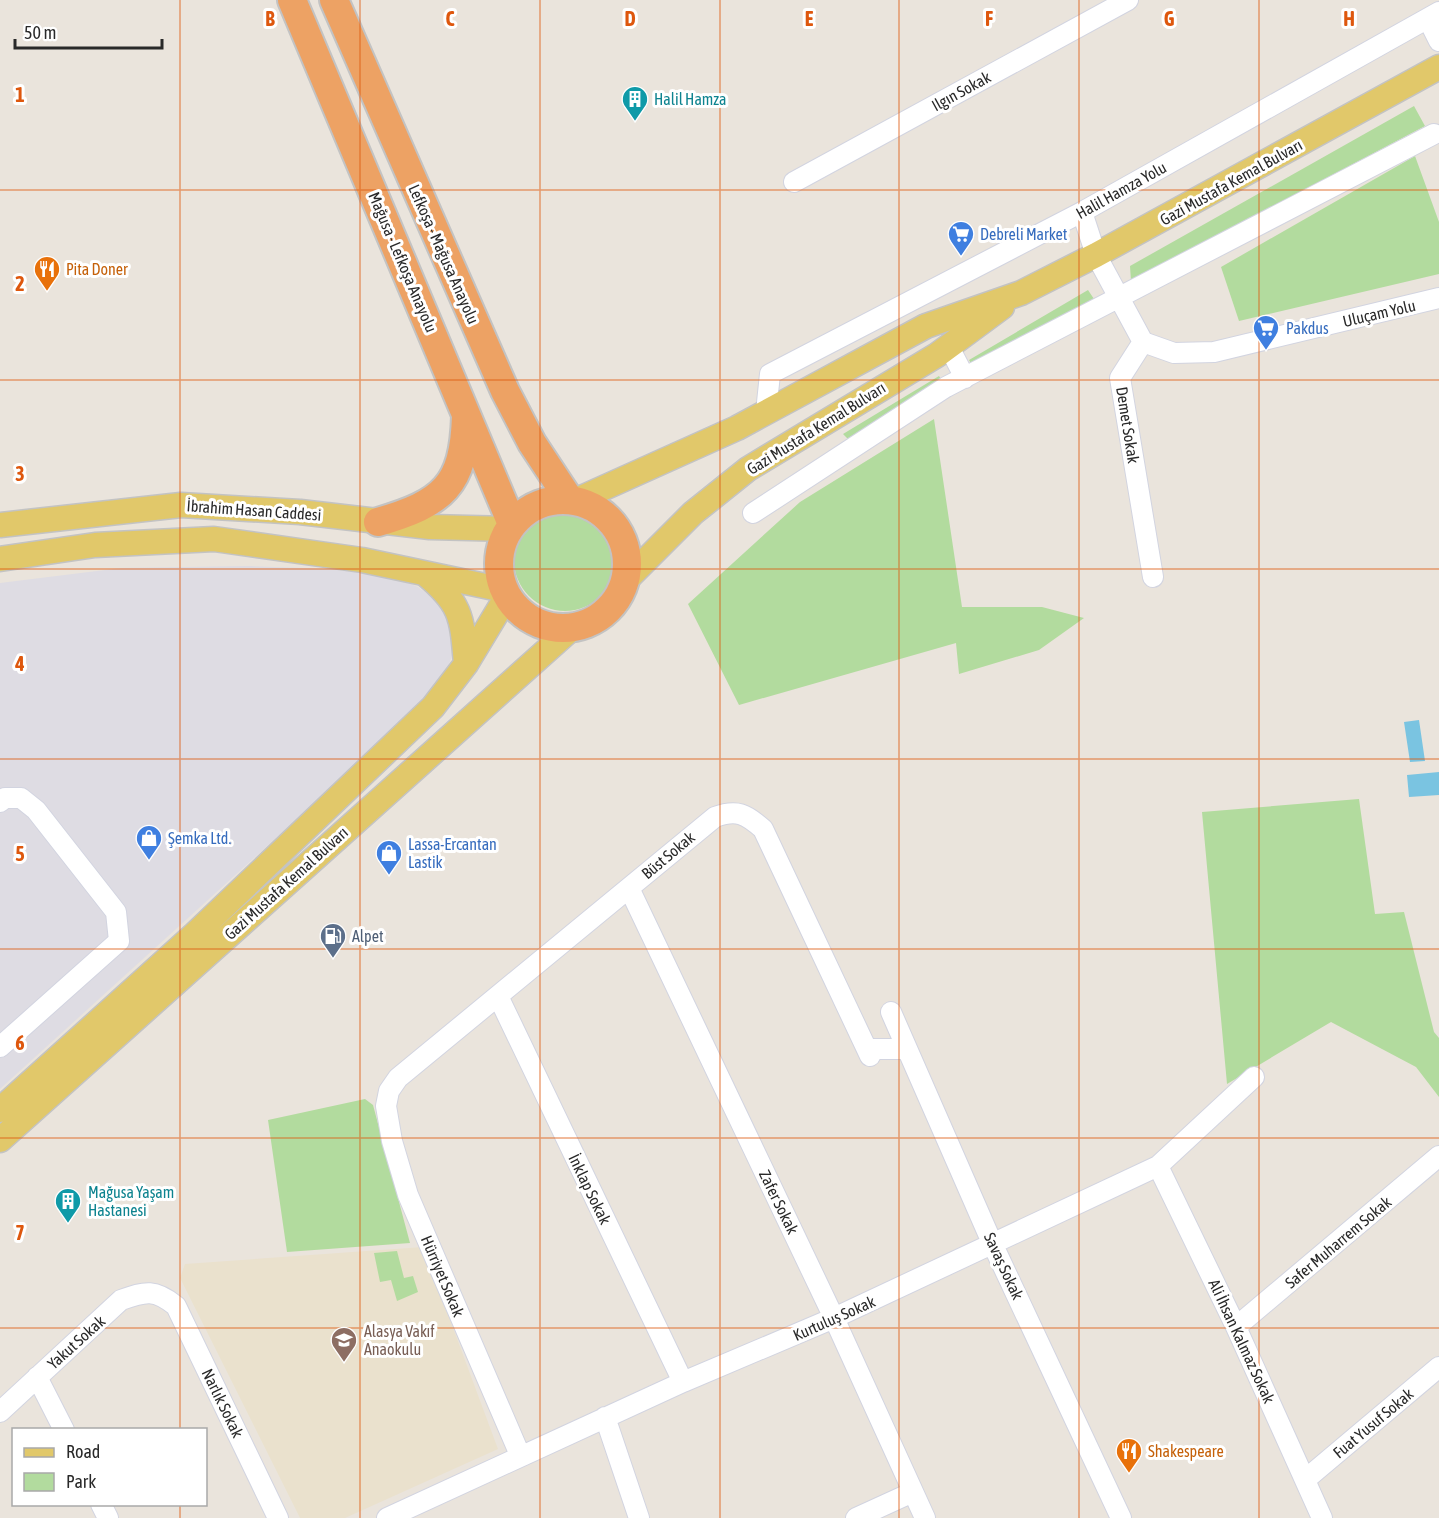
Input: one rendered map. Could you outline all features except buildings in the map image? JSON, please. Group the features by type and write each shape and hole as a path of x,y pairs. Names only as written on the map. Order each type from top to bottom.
{"highway":[{"name":"Mağusa - Lefkoşa Anayolu","path":"292,0 466,409 511,527"},
{"name":"Lefkoşa - Mağusa Anayolu","path":"334,0 505,391 532,443 573,500"},
{"path":"378,522 411,513 430,503 453,479 465,447 466,409"},
{"path":"573,500 596,508 612,522 623,539 628,560 625,581 618,598 606,612 591,622 573,627 542,625 516,608 506,593 499,569 501,549 511,527 528,510 548,501 573,500"}],"main road":[{"name":"Gazi Mustafa Kemal Bulvarı","path":"573,500 766,412 926,326 1021,293 1096,255 1439,67"},
{"name":"Gazi Mustafa Kemal Bulvarı","path":"625,581 693,513 748,469 948,347 1021,293"},
{"name":"İbrahim Hasan Caddesi","path":"0,525 181,505 300,512 378,522 511,527"},
{"name":"İbrahim Hasan Caddesi","path":"0,559 95,545 214,539 303,550 420,570 506,593"},
{"path":"420,570 447,591 458,611 466,664"},
{"name":"Gazi Mustafa Kemal Bulvarı","path":"0,1110 195,934 433,707 466,664 506,593"},
{"name":"Gazi Mustafa Kemal Bulvarı","path":"0,1140 573,627"}],"street":[{"name":"Ilgın Sokak","path":"794,182 1128,0"},
{"path":"1434,15 1439,41"},
{"name":"Halil Hamza Yolu","path":"766,412 770,374 1082,212 1434,15"},
{"path":"753,513 964,378 1437,138"},
{"path":"1082,212 1096,255 1143,342"},
{"name":"Uluçam Yolu","path":"1143,342 1174,352 1214,352 1439,298"},
{"name":"Demet Sokak","path":"1143,342 1120,378 1153,577"},
{"path":"948,347 964,378"},
{"path":"0,802 5,798 21,798 36,810 116,912 119,941 0,1047"},
{"name":"Büst Sokak","path":"389,1091 398,1078 715,817 731,811 746,814 763,829 869,1052 907,1049"},
{"name":"Zafer Sokak","path":"629,888 834,1318 925,1518"},
{"name":"İnklap Sokak","path":"498,996 683,1382"},
{"name":"Savaş Sokak","path":"891,1012 993,1245 1121,1518"},
{"name":"Kurtuluş Sokak","path":"387,1518 683,1382 834,1318 1158,1166 1254,1077"},
{"name":"Hürriyet Sokak","path":"389,1091 386,1106 392,1142 408,1195 520,1455"},
{"name":"Safer Muharrem Sokak","path":"1236,1327 1439,1156"},
{"name":"Ali İhsan Kalmaz Sokak","path":"1158,1166 1236,1327 1322,1518"},
{"name":"Yakut Sokak","path":"0,1412 121,1300 141,1292 161,1294"},
{"name":"Narlık Sokak","path":"161,1294 176,1306 278,1518"},
{"name":"Fuat Yusuf Sokak","path":"1306,1479 1439,1367"},
{"path":"37,1377 63,1428"},
{"path":"605,1417 639,1518"},
{"path":"856,1518 913,1492"}],"shaded area":[{"path":"248,566 330,569 396,577 418,587 435,599 447,617 453,633 453,653 447,670 419,708 0,1089 0,583 121,568"},
{"name":"Alasya Vakıf Anaokulu","path":"423,1247 498,1449 345,1518 300,1518 180,1278 185,1264"}],"green space":[{"path":"1414,106 1425,126 1131,281 1130,266"},
{"path":"1415,156 1439,222 1439,274 1239,321 1221,267"},
{"path":"1088,290 1094,299 973,367 969,360"},
{"path":"939,376 945,386 850,441 843,434"},
{"path":"934,419 962,607 1042,607 1084,618 1039,650 959,674 956,643 739,705 688,604 800,502"},
{"path":"565,509 584,513 601,524 612,541 616,560 612,579 601,596 584,607 565,611 546,607 529,596 518,579 514,560 518,541 529,524 546,513"},
{"path":"1359,799 1375,914 1404,912 1434,1032 1439,1038 1439,1097 1416,1067 1331,1022 1227,1084 1202,812"},
{"path":"365,1099 373,1105 410,1243 287,1252 268,1120"},
{"path":"397,1251 404,1278 413,1276 418,1292 397,1301 391,1280 380,1282 374,1253"}],"water":[{"path":"1419,720 1425,761 1410,762 1404,722"},
{"path":"1439,772 1439,795 1409,797 1407,775"}],"place":[{"name":"Halil Hamza","path":"635,122"},
{"name":"Debreli Market","path":"961,257"},
{"name":"Pita Doner","path":"47,292"},
{"name":"Pakdus","path":"1266,351"},
{"name":"Şemka Ltd.","path":"149,861"},
{"name":"Lassa-Ercantan Lastik","path":"389,876"},
{"name":"Alpet","path":"333,959"},
{"name":"Mağusa Yaşam Hastanesi","path":"68,1224"},
{"name":"Alasya Vakıf Anaokulu","path":"344,1363"},
{"name":"Shakespeare","path":"1129,1474"}]}
